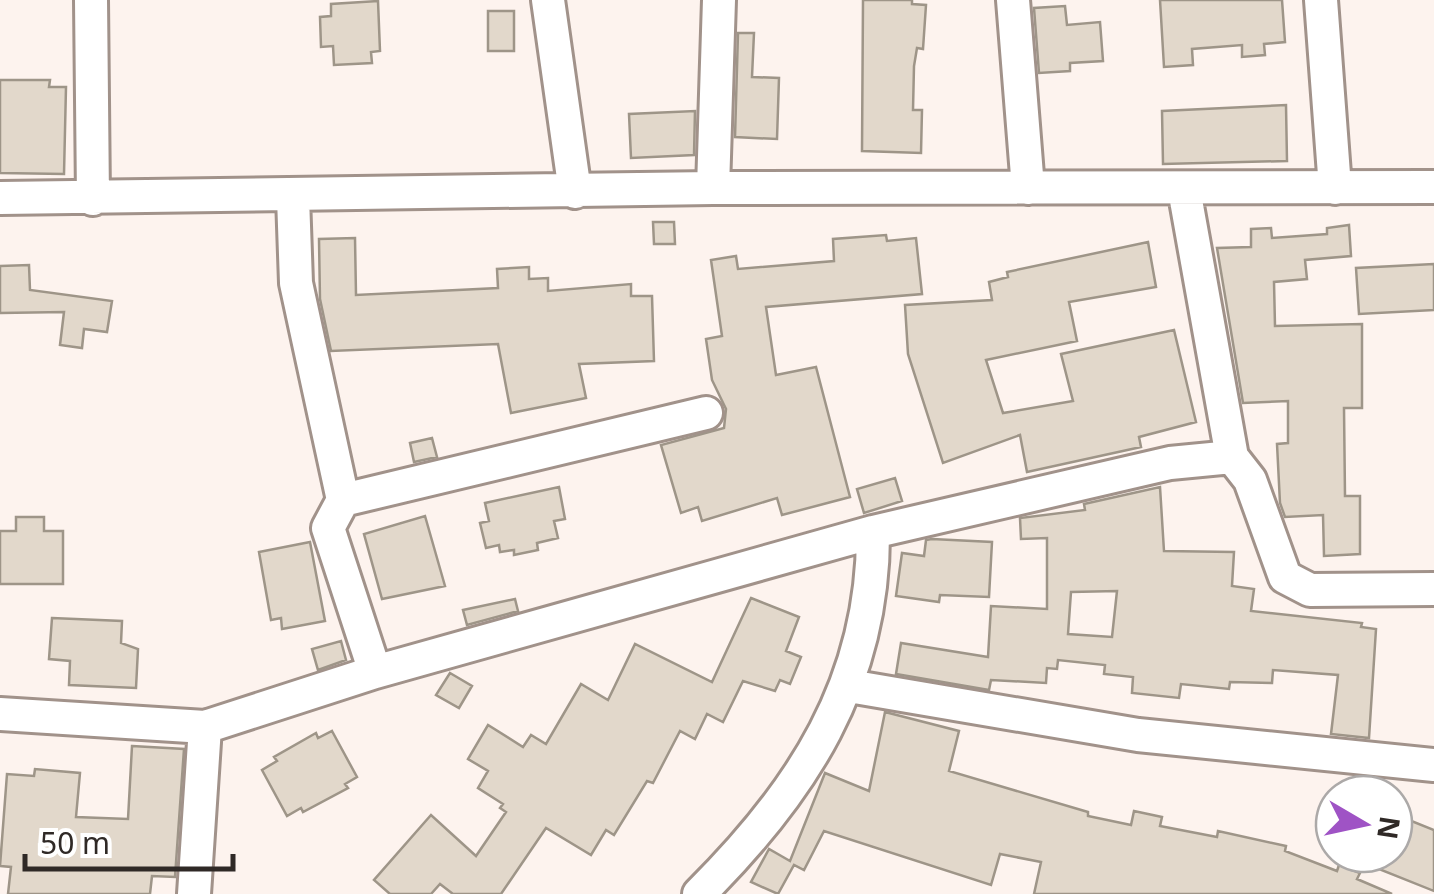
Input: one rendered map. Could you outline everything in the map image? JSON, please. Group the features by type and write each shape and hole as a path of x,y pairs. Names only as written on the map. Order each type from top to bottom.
{"street":[{"path":"90,0 92,199"},
{"path":"548,0 575,192"},
{"path":"713,188 718,0"},
{"path":"1013,0 1028,188"},
{"path":"1321,0 1335,188"},
{"path":"0,198 293,197 713,188 1434,187"},
{"path":"1184,189 1232,457 1250,480 1285,578 1310,590 1434,589"},
{"path":"293,197 296,284 344,500 328,528 375,672"},
{"path":"344,500 706,412"},
{"path":"0,714 205,726 375,672 873,532 1170,463 1232,457"},
{"path":"702,893 745,849 791,792 849,686 874,587 873,532"},
{"path":"849,686 1138,735 1434,765"},
{"path":"194,894 205,726"}],"building":[{"path":"863,0 912,0 912,4 926,5 923,49 917,48 914,66 913,110 922,110 921,153 862,151"},
{"path":"1160,0 1282,0 1285,42 1264,44 1265,55 1242,57 1242,45 1192,49 1193,65 1164,67"},
{"path":"378,1 380,51 371,52 372,63 334,65 333,46 321,47 320,17 331,16 331,4"},
{"path":"1065,6 1067,25 1100,22 1103,61 1070,63 1070,71 1039,73 1034,8"},
{"path":"488,11 514,11 514,51 488,51"},
{"path":"738,33 754,33 752,77 779,78 777,139 735,137"},
{"path":"0,80 50,80 49,87 66,87 64,174 0,173"},
{"path":"1286,105 1287,161 1163,164 1162,111"},
{"path":"695,111 694,155 631,158 629,114"},
{"path":"653,222 674,222 675,244 654,244"},
{"path":"1349,225 1351,256 1305,260 1307,279 1274,282 1275,326 1362,324 1362,408 1344,408 1345,496 1360,496 1360,554 1324,556 1323,515 1285,517 1280,503 1277,444 1288,443 1288,401 1243,403 1217,248 1251,247 1251,229 1271,228 1272,238 1327,234 1327,228"},
{"path":"886,235 887,241 916,238 922,294 766,307 776,375 816,367 850,497 782,515 777,498 702,521 698,507 681,513 661,445 724,428 726,409 712,380 706,339 722,336 711,260 736,256 738,269 834,261 833,239"},
{"path":"355,238 356,295 498,288 497,269 529,267 529,279 548,278 548,291 631,284 631,296 652,296 654,361 579,364 586,398 511,413 498,344 331,351 320,299 319,239"},
{"path":"1148,242 1156,287 1069,302 1077,341 986,360 1003,413 1073,401 1061,354 1174,330 1196,422 1139,437 1141,447 1027,472 1020,435 943,463 908,354 905,305 992,300 989,282 1008,277 1007,272"},
{"path":"1434,264 1434,310 1359,314 1356,268"},
{"path":"29,265 30,290 112,301 107,332 84,329 82,348 60,345 64,312 0,313 0,266"},
{"path":"432,438 437,457 414,462 410,443"},
{"path":"895,478 902,501 864,513 857,489"},
{"path":"559,487 565,519 554,521 558,538 537,543 538,550 514,555 514,550 500,552 499,545 486,548 480,523 489,521 485,503"},
{"path":"1160,487 1164,551 1234,552 1232,586 1254,589 1251,611 1362,623 1361,627 1376,629 1369,738 1331,734 1338,675 1273,670 1272,683 1230,682 1229,689 1181,684 1179,698 1132,693 1133,677 1104,674 1105,665 1058,660 1057,669 1047,668 1046,683 991,680 989,690 896,674 901,643 988,657 991,606 1047,609 1047,538 1021,539 1020,518 1085,510 1084,504","holes":["1117,591 1112,637 1068,634 1071,592"]},
{"path":"425,516 445,586 382,599 364,534"},
{"path":"16,517 44,517 44,531 63,531 63,584 0,584 0,531 16,531"},
{"path":"926,540 992,542 989,597 940,595 939,602 896,596 902,553 924,556"},
{"path":"310,542 325,621 282,629 281,618 271,620 259,552"},
{"path":"751,598 799,617 786,651 801,657 790,684 780,680 775,691 743,681 723,722 707,714 695,739 680,731 653,783 647,781 614,835 606,830 591,855 546,828 501,894 453,894 440,884 431,894 390,894 374,880 431,815 476,856 506,812 500,808 503,804 478,788 488,771 468,759 488,725 523,747 531,735 546,744 581,684 608,700 635,644 712,682"},
{"path":"515,599 518,611 467,625 463,610"},
{"path":"52,618 122,621 121,643 138,649 136,688 69,685 70,661 49,659"},
{"path":"341,641 346,660 318,670 312,649"},
{"path":"450,673 472,686 459,708 436,695"},
{"path":"885,712 959,731 949,771 1088,812 1088,816 1131,825 1134,811 1162,817 1160,826 1217,837 1218,831 1286,846 1285,851 1314,862 1314,874 1360,874 1357,879 1392,894 1034,894 1041,862 1000,854 991,885 824,831 804,870 794,865 778,894 751,882 769,849 790,861 825,773 869,791"},
{"path":"332,731 357,777 345,784 348,788 303,812 301,808 287,816 262,770 277,761 274,757 316,733 318,738"},
{"path":"132,746 184,749 175,877 152,876 150,894 8,894 11,867 0,866 7,774 34,776 35,769 80,773 76,817 128,819"},
{"path":"1414,822 1434,830 1434,891 1392,874 1414,874"}]}
